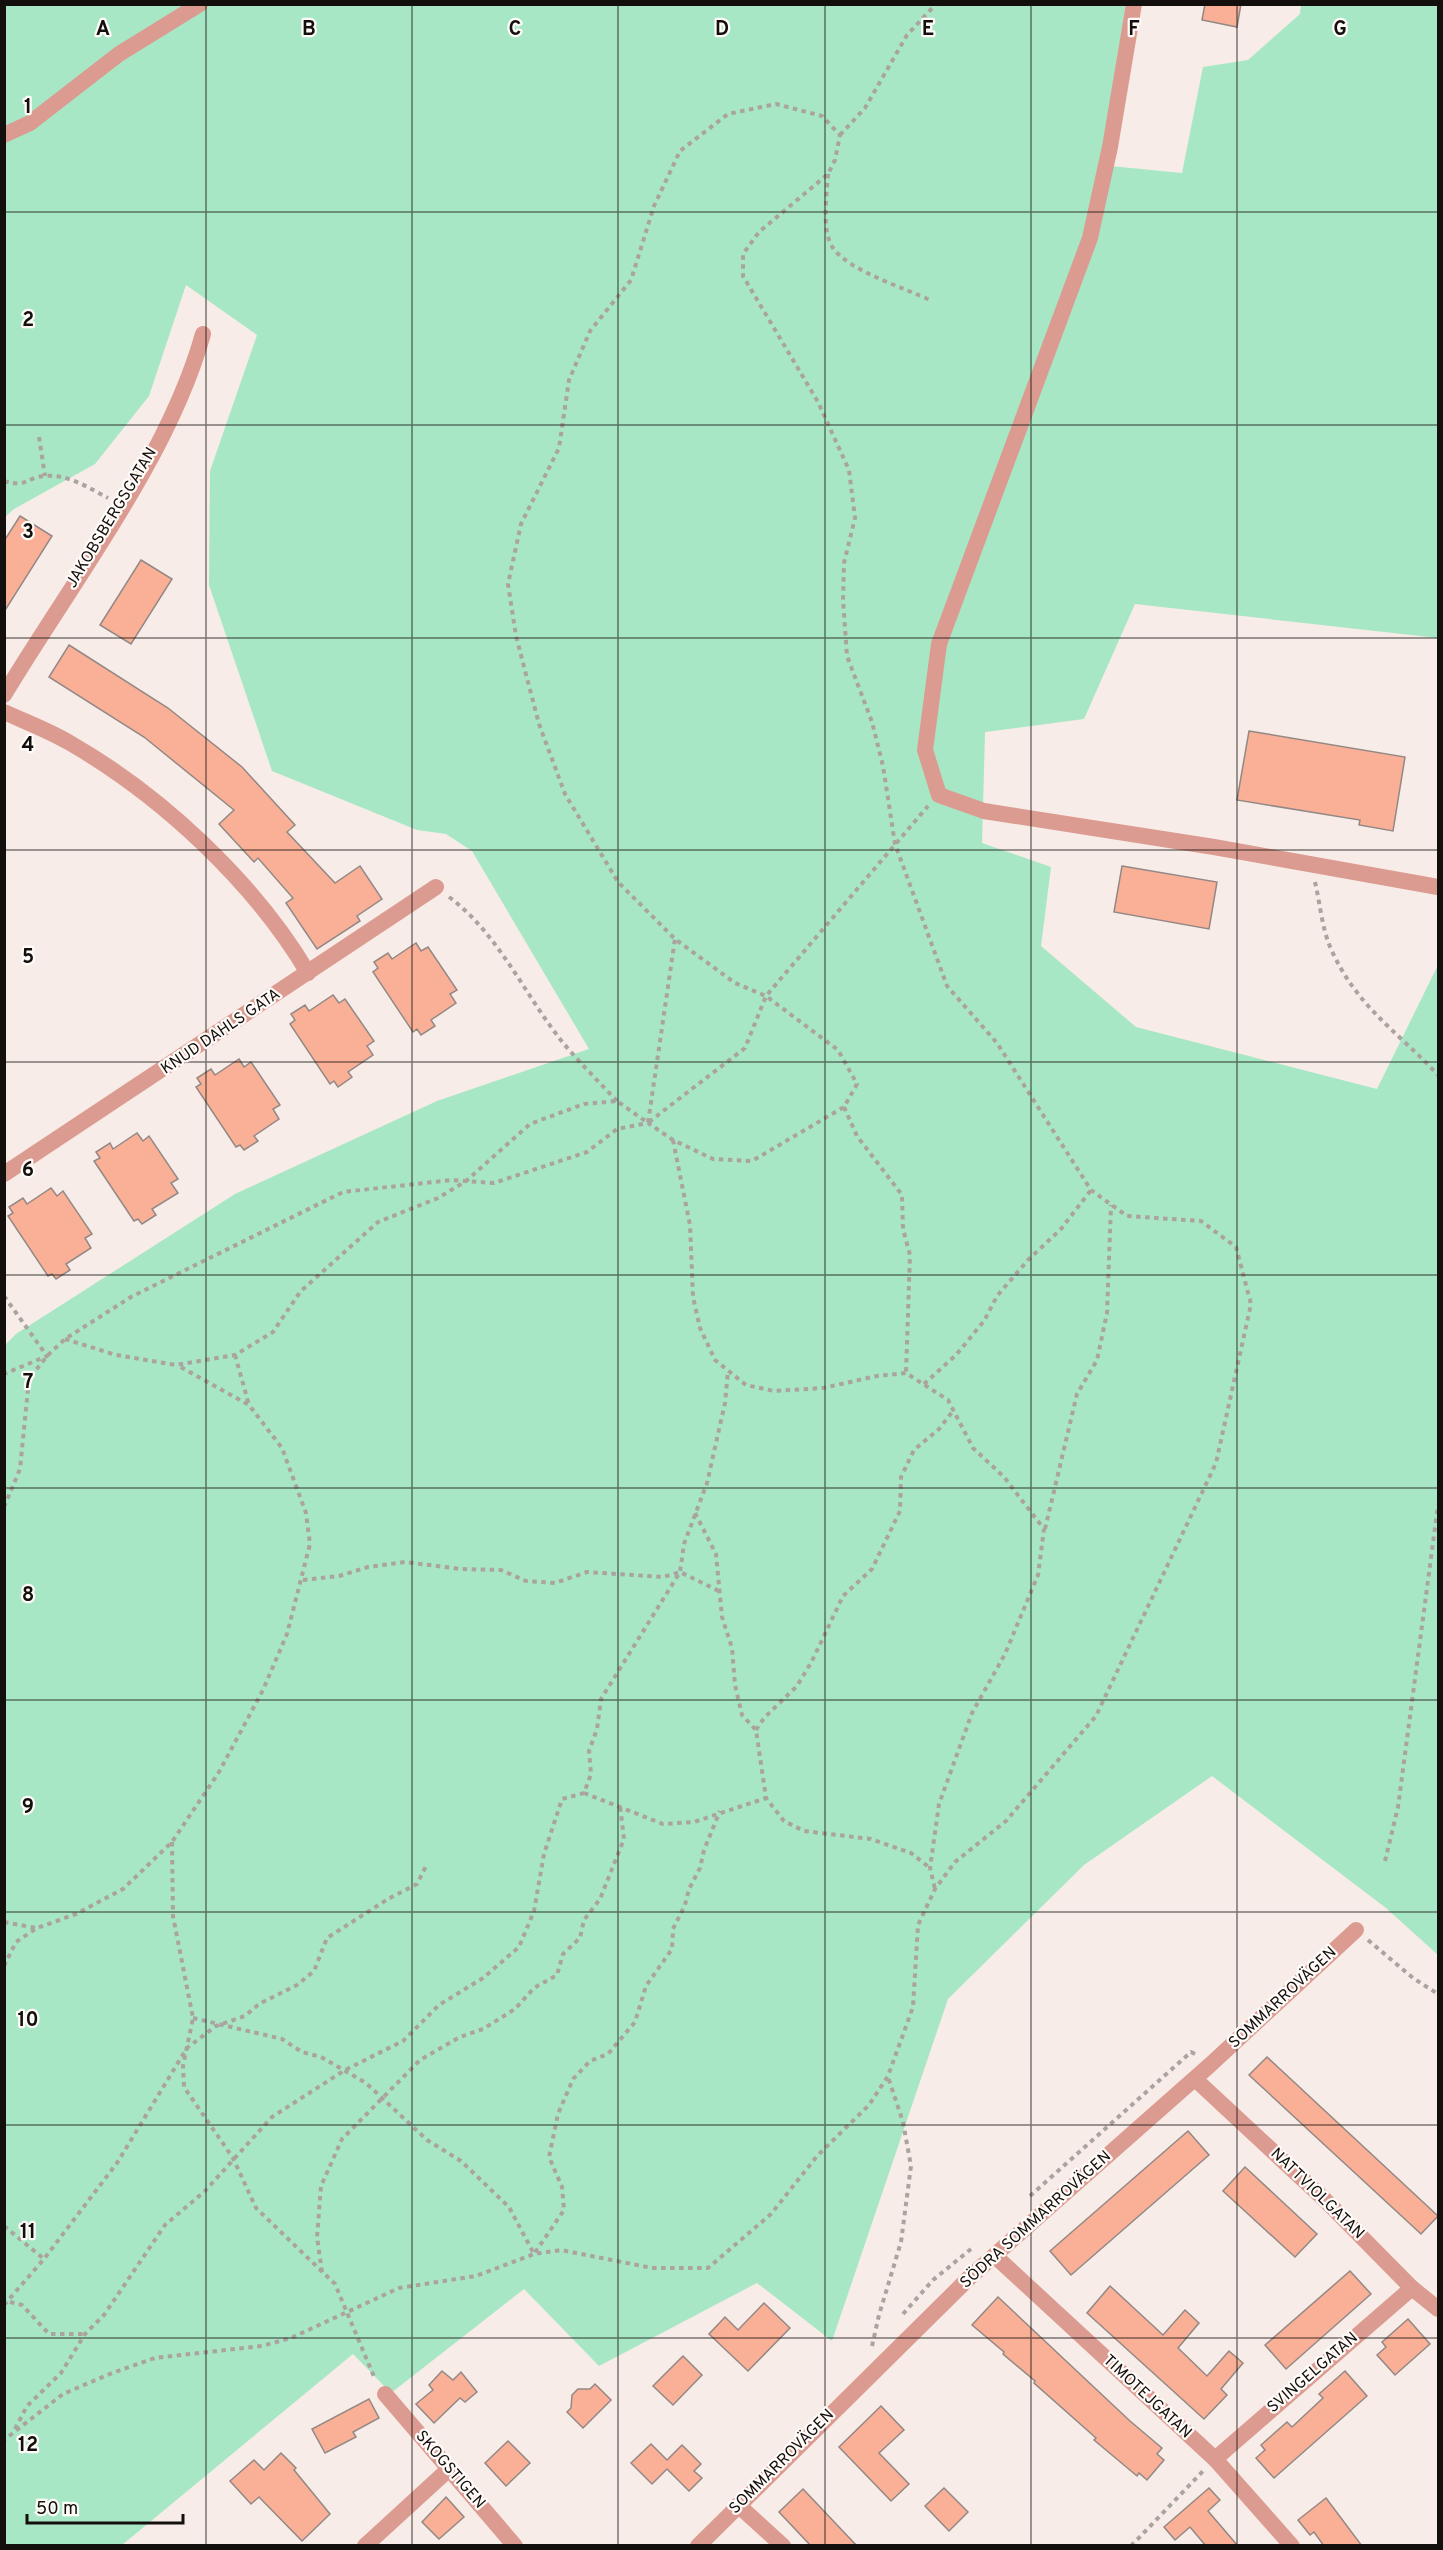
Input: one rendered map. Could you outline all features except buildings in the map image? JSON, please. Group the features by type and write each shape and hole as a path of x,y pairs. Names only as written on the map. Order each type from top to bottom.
{"street":[{"path":"4,135 30,123 119,54 200,4"},
{"path":"1134,4 1110,147 1090,238 939,644 924,750 939,795 984,811 1438,887"},
{"name":"JAKOBSBERGSGATAN","path":"4,695 122,505 191,377 203,334"},
{"path":"4,712 70,743 176,819 227,869 290,942 308,973"},
{"name":"KNUD DAHLS GATA","path":"4,1174 436,887"},
{"name":"SOMMARROVÄGEN","path":"1210,2065 1356,1930"},
{"name":"SÖDRA SOMMARROVÄGEN","path":"866,2379 995,2256 1210,2065"},
{"name":"NATTVIOLGATAN","path":"1195,2079 1324,2199 1412,2288 1438,2309"},
{"name":"TIMOTEJGATAN","path":"995,2256 1215,2459 1292,2546"},
{"name":"SVINGELGATAN","path":"1215,2459 1412,2288"},
{"name":"SOMMARROVÄGEN","path":"698,2546 866,2379"},
{"name":"SKOGSTIGEN","path":"385,2394 515,2546"},
{"path":"365,2546 449,2469"},
{"path":"738,2505 783,2546"}],"path":[{"path":"932,301 849,263 832,247 825,218 828,174 835,160 840,135 865,108 907,35 936,4"},
{"path":"436,887 468,914 509,963 563,1043 617,1101 673,1140 713,1159 752,1161 844,1107 857,1084 838,1050 766,996 735,983 675,939 618,882 565,794 539,724 516,636 508,584 521,524 560,448 569,381 590,331 631,280 654,206 680,151 728,114 776,104 822,116 840,135"},
{"path":"4,2440 63,2394 112,2373 155,2358 262,2346 291,2338 399,2288 476,2276 534,2254 561,2250 652,2268 708,2268 771,2214 817,2156 869,2105 888,2076 913,2007 918,1925 935,1889 955,1862 1006,1821 1096,1716 1216,1463 1251,1304 1236,1246 1201,1221 1126,1216 1091,1190 997,1043 947,986 895,844 883,766 872,722 847,656 843,600 844,563 855,518 849,470 819,402 744,276 743,254 759,232 828,174"},
{"path":"39,437 45,476"},
{"path":"4,481 18,485 45,476 77,481 122,505"},
{"path":"4,1507 20,1469 29,1379 47,1356 65,1339 131,1298 342,1192 451,1180 494,1183 587,1152 617,1129 648,1123 744,1048 766,996 939,795"},
{"path":"1311,864 1330,948 1356,995 1380,1022 1438,1074"},
{"path":"648,1123 675,939"},
{"path":"65,1339 116,1355 176,1365 235,1355 273,1332 300,1292 378,1222 438,1198 466,1181 530,1124 584,1104 617,1101"},
{"path":"844,1107 857,1136 902,1195 903,1229 910,1255 906,1373"},
{"path":"673,1140 690,1225 693,1297 700,1328 715,1360 746,1385 774,1391 824,1388 877,1376 906,1373 948,1400 973,1448 1004,1477 1044,1529"},
{"path":"924,1384 956,1354 984,1321 997,1296 1028,1260 1061,1230 1091,1190"},
{"path":"935,1889 930,1868 939,1804 972,1713 1005,1654 1038,1575 1044,1529 1077,1394 1096,1360 1107,1313 1111,1204"},
{"path":"4,1296 47,1356"},
{"path":"4,1966 16,1942 37,1928 76,1914 123,1889 172,1842 219,1772 263,1690 287,1634 303,1580 310,1544 306,1513 282,1448 249,1405 235,1355"},
{"path":"4,1374 47,1356"},
{"path":"176,1365 249,1405"},
{"path":"584,1793 591,1774 589,1751 597,1729 601,1699 680,1572 684,1544 707,1484 725,1403 728,1371"},
{"path":"756,1730 764,1718 797,1686 812,1661 843,1596 872,1569 900,1511 901,1477 914,1450 939,1429 953,1410"},
{"path":"1385,1861 1398,1807 1438,1505"},
{"path":"695,1512 716,1554 722,1617 732,1648 735,1685 742,1715 756,1730 766,1798 784,1821 804,1831 871,1839 911,1853 930,1868"},
{"path":"303,1580 339,1576 368,1567 405,1562 461,1569 481,1567 501,1570 526,1581 555,1583 587,1572 663,1577 680,1572 721,1592"},
{"path":"13,2432 27,2406 60,2373 85,2334 104,2315 165,2225 205,2191 272,2117 345,2070 403,2041 439,2006 483,1978 519,1947 534,1911 544,1854 561,1799 584,1793 663,1824 694,1822 720,1811 766,1798"},
{"path":"323,2273 317,2237 321,2186 342,2139 420,2060 460,2037 483,2029 514,2009 534,1989 557,1975 563,1954 580,1938 584,1920 600,1899 624,1839 620,1806"},
{"path":"534,2254 564,2210 562,2187 549,2157 558,2114 573,2079 590,2061 609,2054 635,2022 646,1986 672,1949 673,1929 700,1868 704,1850 720,1811"},
{"path":"172,1842 173,1916 193,2018 183,2066 184,2087 233,2158 256,2208 335,2284 375,2378 385,2394"},
{"path":"4,2305 10,2302 117,2163 187,2048 216,2026 245,2016 259,2004 297,1985 314,1971 327,1938 388,1899 417,1884 426,1866"},
{"path":"4,1922 37,1928"},
{"path":"1356,1930 1413,1978 1438,1994"},
{"path":"193,2018 216,2026 282,2039 302,2052 321,2057 345,2070 382,2098 427,2140 461,2161 509,2207 534,2254"},
{"path":"866,2379 879,2315 901,2242 911,2166 903,2122 888,2076"},
{"path":"4,2226 44,2259"},
{"path":"10,2302 22,2305 49,2334 85,2334"},
{"path":"1131,2546 1215,2459"}],"green space":[{"path":"5,5 1126,5 1100,165 1182,173 1203,67 1248,60 1300,14 1301,5 1438,5 1438,638 1135,604 1084,719 985,732 982,843 1051,867 1041,946 1136,1027 1377,1089 1438,965 1438,1955 1386,1908 1212,1776 1084,1865 948,1999 832,2341 757,2283 599,2366 524,2289 391,2393 353,2354 122,2545 5,2545 5,1345 16,1334 235,1194 437,1101 589,1049 472,851 446,834 417,830 272,771 209,585 210,471 257,335 186,285 149,396 95,464 14,509 5,517"}]}
